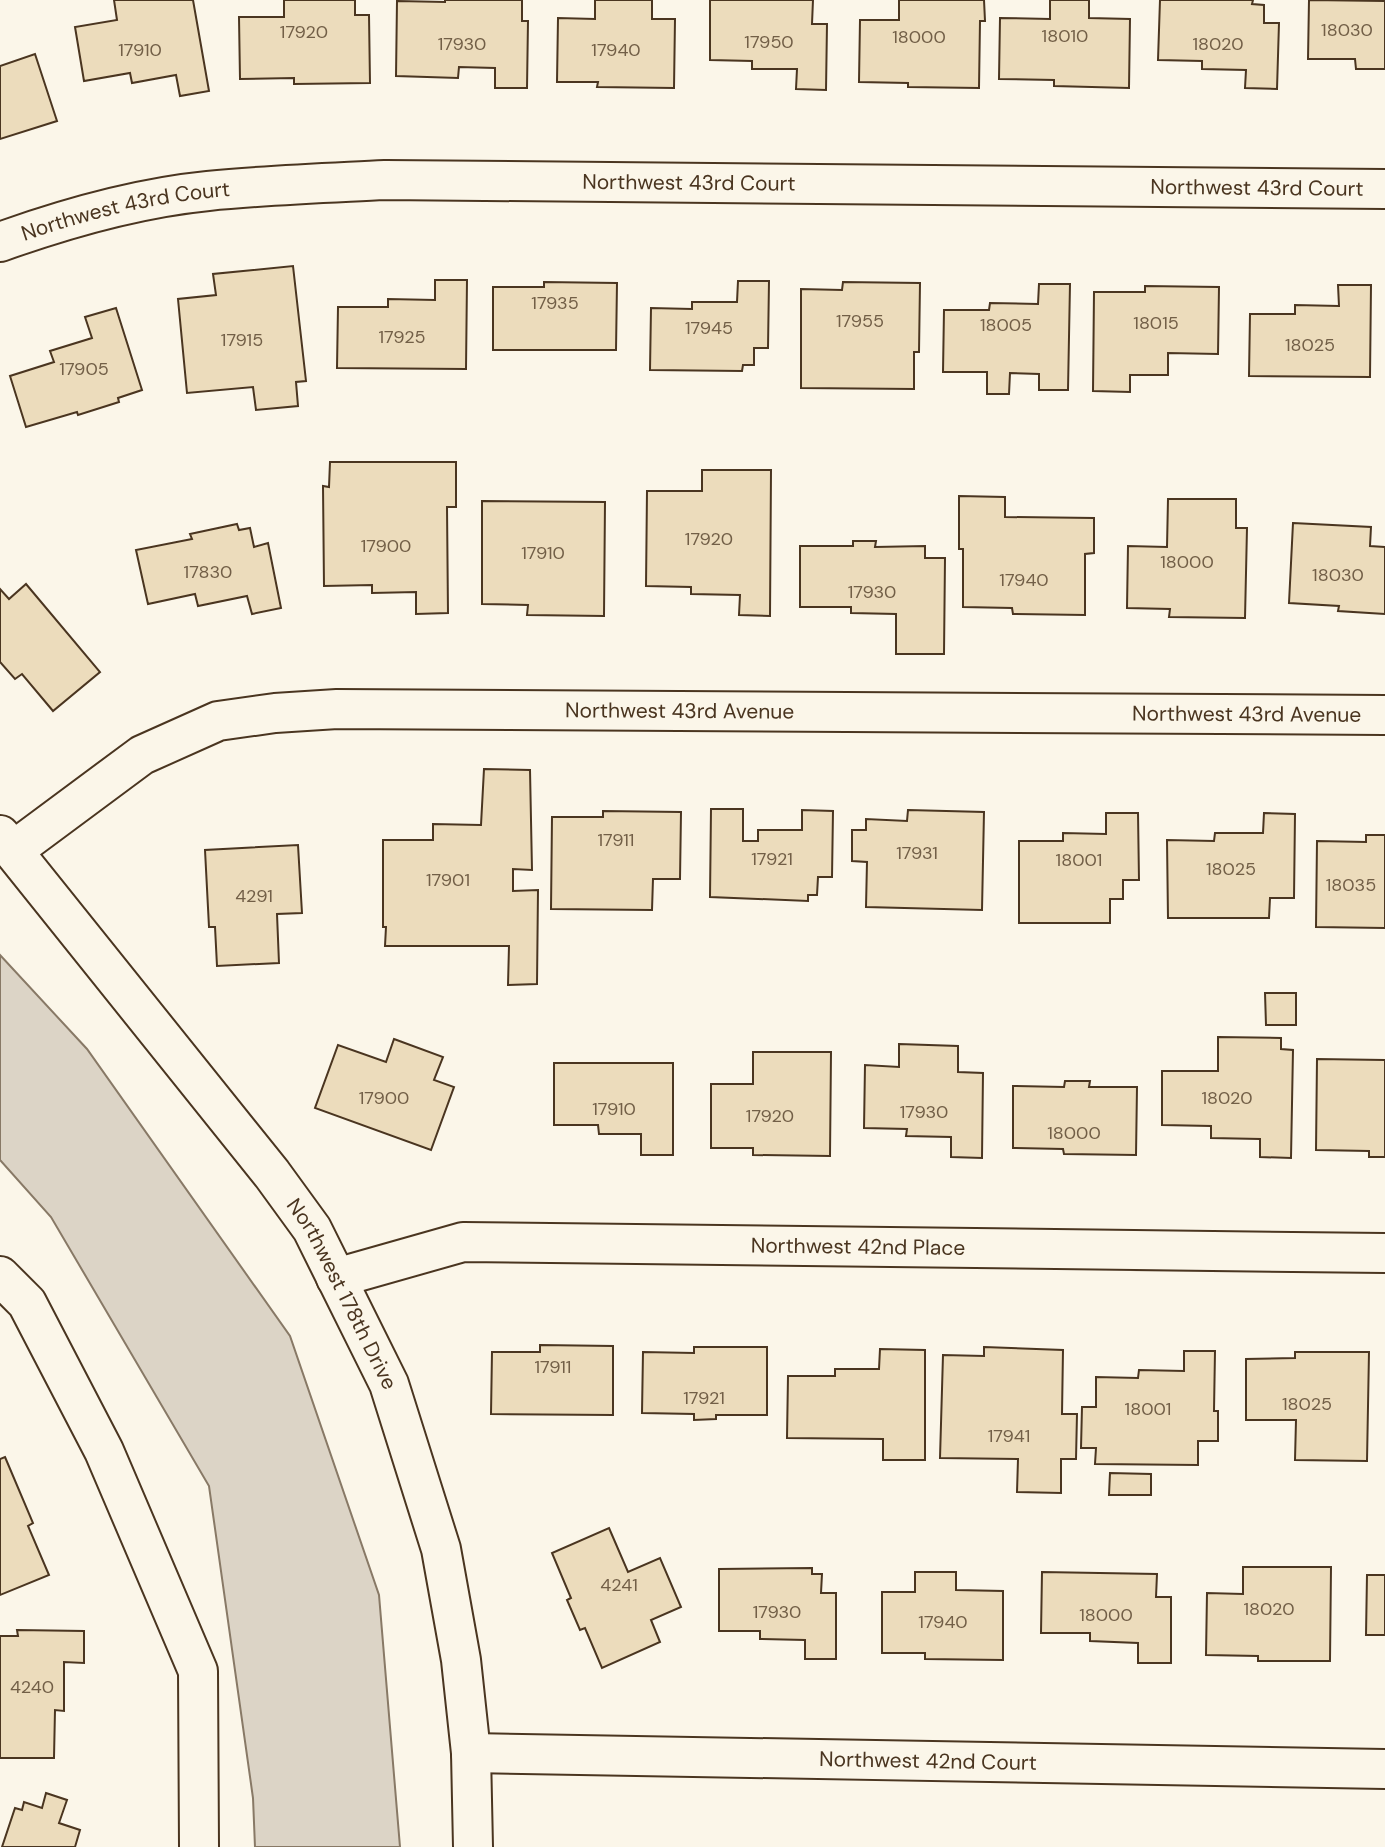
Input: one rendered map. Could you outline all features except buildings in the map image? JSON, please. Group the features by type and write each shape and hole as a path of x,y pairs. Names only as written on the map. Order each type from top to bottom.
{"street":[{"name":"Northwest 43rd Court","path":"0,242 47,225 128,204 205,191 385,180 1385,189"},
{"name":"Northwest 43rd Avenue","path":"7,843 142,755 218,721 275,713 337,709 1385,716"},
{"name":"Northwest 178th Drive","path":"7,843 272,1174 312,1229 389,1384 441,1549 461,1660 471,1753 473,1847"},
{"name":"Northwest 42nd Place","path":"336,1278 463,1242 1385,1253"},
{"path":"0,1276 27,1303 104,1451 198,1671 200,1847"},
{"name":"Northwest 42nd Court","path":"471,1753 1385,1769"}],"shaded area":[{"path":"0,955 87,1049 290,1336 379,1595 400,1847 255,1847 253,1798 209,1486 51,1217 0,1160"}]}
